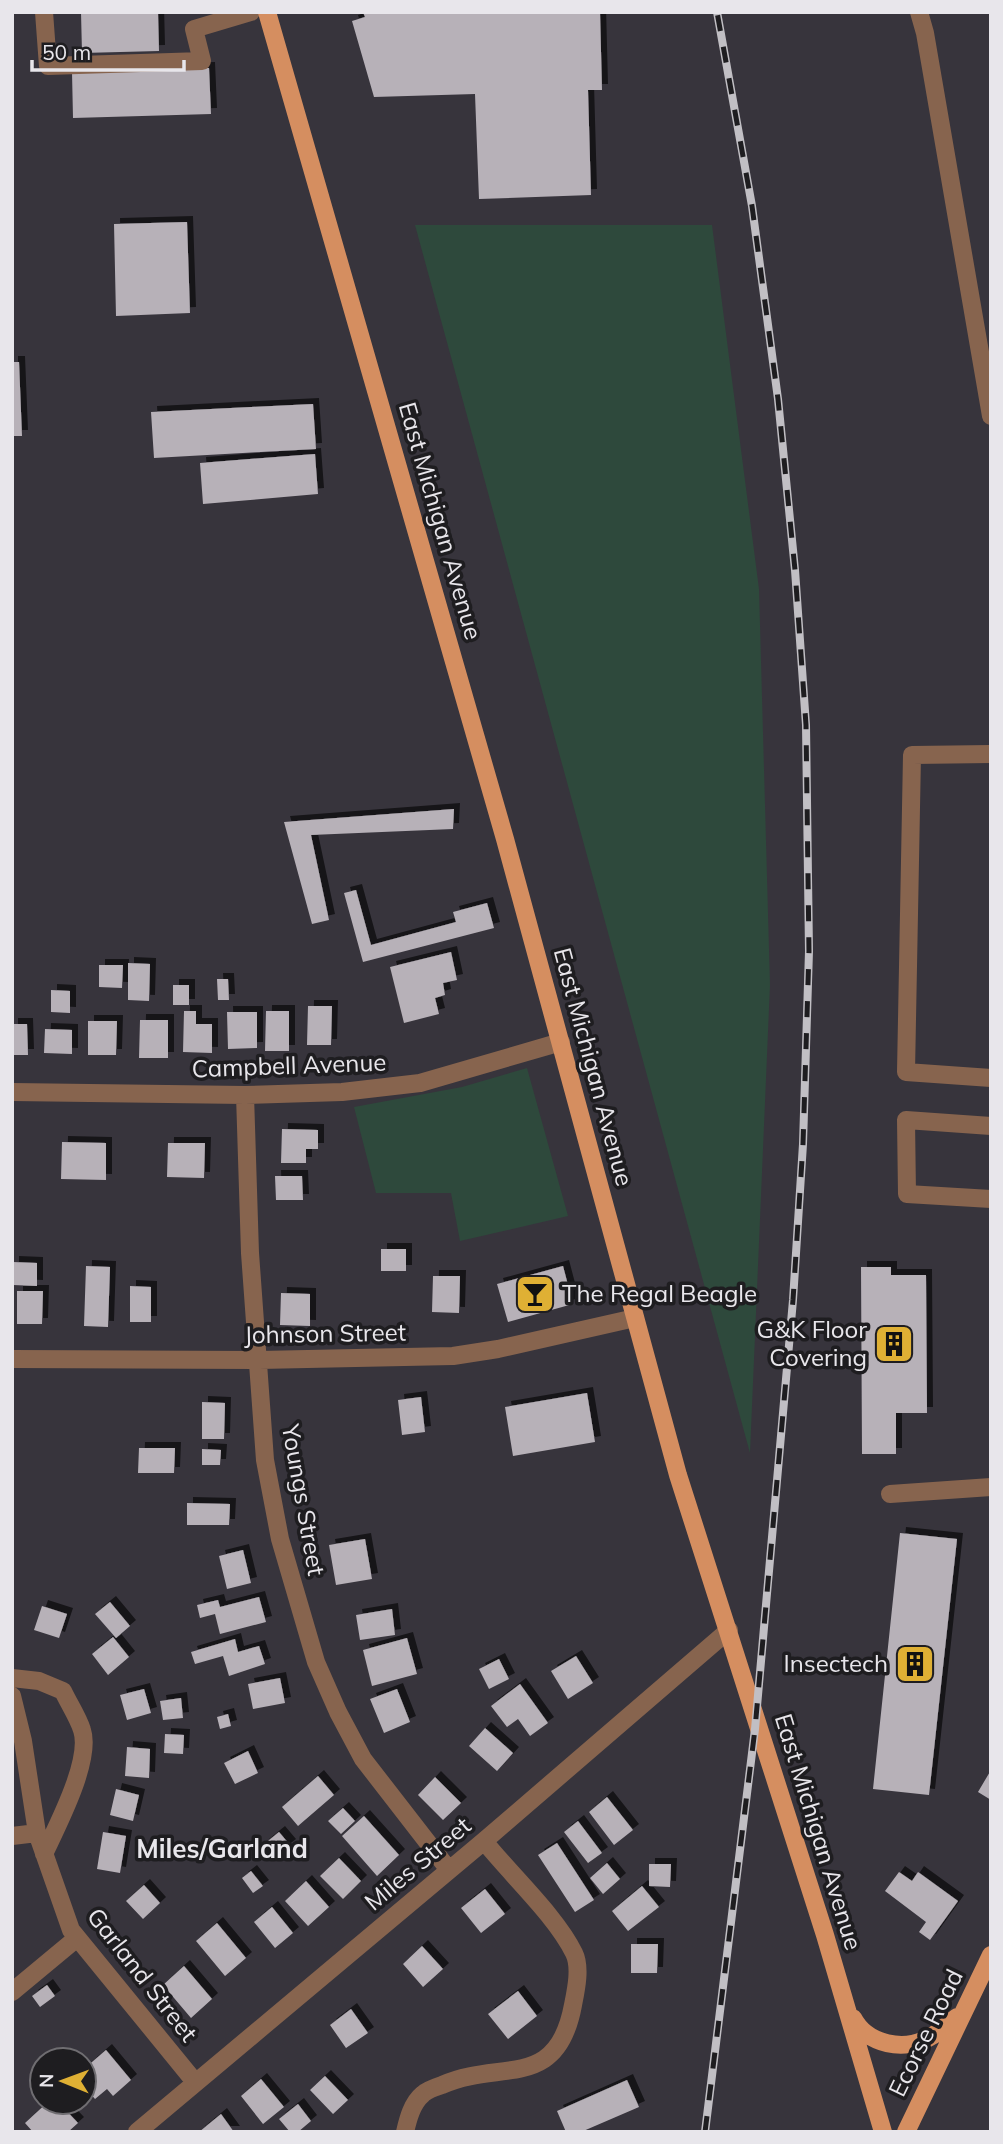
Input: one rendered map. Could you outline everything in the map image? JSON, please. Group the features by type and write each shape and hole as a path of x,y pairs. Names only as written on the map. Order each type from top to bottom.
{"main road":[{"name":"East Michigan Avenue","path":"267,12 439,604 678,1475 825,1935 883,2132"},
{"name":"Ecorse Road","path":"905,2132 991,1955"},
{"path":"848,2009 857,2025 874,2039 886,2044 910,2044 929,2038 960,2015"}],"street":[{"path":"44,12 48,66 201,61 192,20 251,12"},
{"path":"919,12 928,46 991,416"},
{"path":"991,754 912,755 906,1072 991,1079"},
{"name":"Campbell Avenue","path":"12,1092 245,1096 342,1092 420,1083 561,1042"},
{"name":"Youngs Street","path":"245,1096 250,1253 265,1460 277,1526 316,1662 338,1712 363,1759 449,1870"},
{"path":"991,1126 906,1120 906,1194 991,1199"},
{"name":"Johnson Street","path":"12,1359 259,1360 453,1356 498,1349 635,1318"},
{"path":"890,1494 991,1487"},
{"name":"Miles Street","path":"137,2132 484,1841 729,1630"},
{"path":"12,1678 39,1681 63,1691 83,1732 80,1765 71,1797 44,1854"},
{"name":"Garland Street","path":"12,1696 23,1741 37,1833 71,1930 195,2082"},
{"path":"12,1836 37,1833"},
{"path":"405,2132 410,2112 422,2094 455,2079 527,2068 547,2058 569,2029 577,1987 576,1956 564,1934 484,1841"},
{"path":"12,1992 77,1938"}],"green space":[{"path":"415,225 712,225 759,589 770,985 750,1453"},
{"path":"527,1068 568,1216 460,1241 451,1193 376,1193 354,1107 462,1087"}],"building":[{"path":"81,12 158,12 159,51 82,53"},
{"path":"363,12 600,12 602,90 588,90 591,195 479,199 475,94 374,97 352,21 365,17"},
{"path":"209,68 211,114 73,118 72,72"},
{"path":"187,222 190,313 116,316 114,224"},
{"path":"12,362 19,362 22,436 12,436"},
{"path":"313,404 316,449 154,458 151,412"},
{"path":"315,454 318,494 203,504 200,463"},
{"path":"454,809 453,829 311,835 329,920 312,924 284,822"},
{"path":"356,890 371,945 456,922 453,912 487,903 494,928 363,962 344,893"},
{"path":"451,952 457,980 443,983 445,995 435,998 439,1014 404,1023 390,967"},
{"path":"128,963 150,964 149,1001 128,1000"},
{"path":"99,965 123,965 122,988 99,987"},
{"path":"217,979 228,979 229,1000 218,1000"},
{"path":"173,985 189,985 189,1005 173,1005"},
{"path":"51,990 70,991 70,1013 51,1012"},
{"path":"308,1006 332,1006 331,1045 307,1045"},
{"path":"184,1011 196,1011 196,1024 212,1024 212,1053 183,1052"},
{"path":"266,1011 289,1011 289,1051 265,1051"},
{"path":"227,1012 257,1012 257,1048 228,1049"},
{"path":"140,1020 168,1020 168,1058 139,1058"},
{"path":"88,1021 117,1021 116,1055 88,1055"},
{"path":"12,1024 27,1024 28,1055 12,1055"},
{"path":"45,1029 72,1030 72,1054 44,1053"},
{"path":"282,1129 318,1130 318,1149 306,1149 306,1163 281,1163"},
{"path":"62,1142 106,1143 106,1180 61,1179"},
{"path":"168,1143 205,1143 204,1178 167,1177"},
{"path":"275,1176 302,1176 303,1200 276,1200"},
{"path":"381,1249 406,1249 406,1271 381,1271"},
{"path":"13,1262 37,1263 37,1286 13,1285"},
{"path":"86,1266 110,1267 108,1327 84,1326"},
{"name":"The Regal Beagle","path":"563,1266 573,1304 508,1322 497,1284"},
{"name":"G&K Floor Covering","path":"861,1267 891,1267 891,1275 926,1275 927,1413 896,1413 896,1454 862,1454"},
{"path":"433,1276 460,1276 459,1313 432,1312"},
{"path":"130,1286 151,1287 151,1322 130,1322"},
{"path":"17,1291 43,1291 42,1324 17,1324"},
{"path":"281,1293 310,1294 310,1326 280,1325"},
{"path":"587,1393 595,1442 513,1456 505,1407"},
{"path":"421,1397 425,1432 402,1435 398,1400"},
{"path":"202,1402 225,1403 224,1439 202,1439"},
{"path":"139,1448 175,1448 174,1473 138,1473"},
{"path":"202,1449 221,1450 220,1465 202,1465"},
{"path":"187,1503 230,1504 229,1525 187,1525"},
{"name":"Insectech","path":"900,1533 957,1539 929,1795 873,1789"},
{"path":"365,1539 372,1579 336,1585 329,1545"},
{"path":"243,1550 251,1583 227,1589 219,1556"},
{"path":"259,1597 266,1622 220,1634 215,1614 200,1618 197,1605 218,1600 220,1607"},
{"path":"110,1602 130,1626 116,1638 95,1614"},
{"path":"42,1606 67,1614 59,1638 34,1630"},
{"path":"392,1609 395,1635 360,1640 356,1615"},
{"path":"113,1637 129,1657 108,1675 92,1654"},
{"path":"407,1638 417,1674 372,1686 363,1650"},
{"path":"235,1639 238,1652 259,1646 265,1664 229,1676 223,1656 195,1664 191,1652"},
{"path":"576,1656 593,1683 568,1699 551,1671"},
{"path":"499,1659 509,1679 489,1689 479,1669"},
{"path":"280,1678 285,1703 253,1709 248,1684"},
{"path":"520,1684 548,1723 530,1736 518,1719 507,1727 491,1706"},
{"path":"144,1689 151,1713 127,1720 120,1695"},
{"path":"397,1689 410,1722 384,1733 370,1699"},
{"path":"181,1698 183,1718 163,1720 160,1701"},
{"path":"228,1714 231,1726 220,1729 217,1717"},
{"path":"485,1728 513,1753 497,1771 469,1746"},
{"path":"165,1734 184,1735 183,1754 164,1753"},
{"path":"127,1747 150,1749 149,1778 125,1776"},
{"path":"248,1751 258,1773 235,1784 224,1763"},
{"path":"991,1770 991,1800 978,1792"},
{"path":"318,1776 334,1795 298,1826 282,1807"},
{"path":"435,1777 461,1803 443,1820 418,1795"},
{"path":"116,1789 139,1795 133,1821 110,1815"},
{"path":"607,1797 633,1830 614,1845 589,1812"},
{"path":"343,1808 355,1821 341,1834 328,1821"},
{"path":"364,1816 399,1855 377,1876 342,1836"},
{"path":"578,1821 602,1853 588,1863 564,1832"},
{"path":"103,1832 126,1836 120,1873 97,1869"},
{"path":"279,1832 290,1845 273,1858 263,1845"},
{"path":"557,1843 594,1900 575,1912 538,1855"},
{"path":"339,1858 361,1881 343,1899 320,1876"},
{"path":"607,1863 620,1879 603,1894 590,1878"},
{"path":"649,1864 671,1864 670,1887 649,1886"},
{"path":"251,1871 263,1886 253,1893 242,1878"},
{"path":"899,1872 912,1881 918,1872 958,1901 930,1940 919,1932 926,1922 885,1891"},
{"path":"306,1881 329,1907 308,1926 285,1901"},
{"path":"144,1885 160,1903 143,1919 126,1901"},
{"path":"642,1886 659,1907 628,1931 612,1911"},
{"path":"485,1889 505,1914 481,1933 461,1908"},
{"path":"272,1907 293,1933 275,1948 254,1922"},
{"path":"217,1923 246,1958 225,1976 196,1941"},
{"path":"631,1944 658,1944 657,1973 631,1973"},
{"path":"422,1946 443,1969 423,1987 403,1964"},
{"path":"184,1966 212,1999 191,2018 163,1985"},
{"path":"47,1985 55,1996 40,2007 32,1996"},
{"path":"518,1991 537,2016 508,2039 488,2014"},
{"path":"351,2009 368,2033 346,2048 330,2025"},
{"path":"106,2050 131,2080 113,2096 107,2089 98,2096 98,2057"},
{"path":"325,2076 348,2100 333,2114 310,2090"},
{"path":"261,2079 284,2107 263,2124 241,2096"},
{"path":"627,2080 639,2107 581,2132 566,2132 557,2111"},
{"path":"298,2104 311,2121 298,2132 290,2132 279,2119"},
{"path":"221,2114 234,2132 199,2132"},
{"path":"33,2116 71,2116 78,2123 68,2132 33,2132 25,2123"}],"railway":[{"path":"705,2132 755,1729 793,1300 803,1144 809,951 806,725 795,570 778,399 752,206 717,12"}],"place":[{"name":"The Regal Beagle","path":"535,1294"},
{"name":"G&K Floor Covering","path":"894,1344"},
{"name":"Insectech","path":"915,1664"}],"district":[{"name":"Miles/Garland","path":"222,1849"}]}
